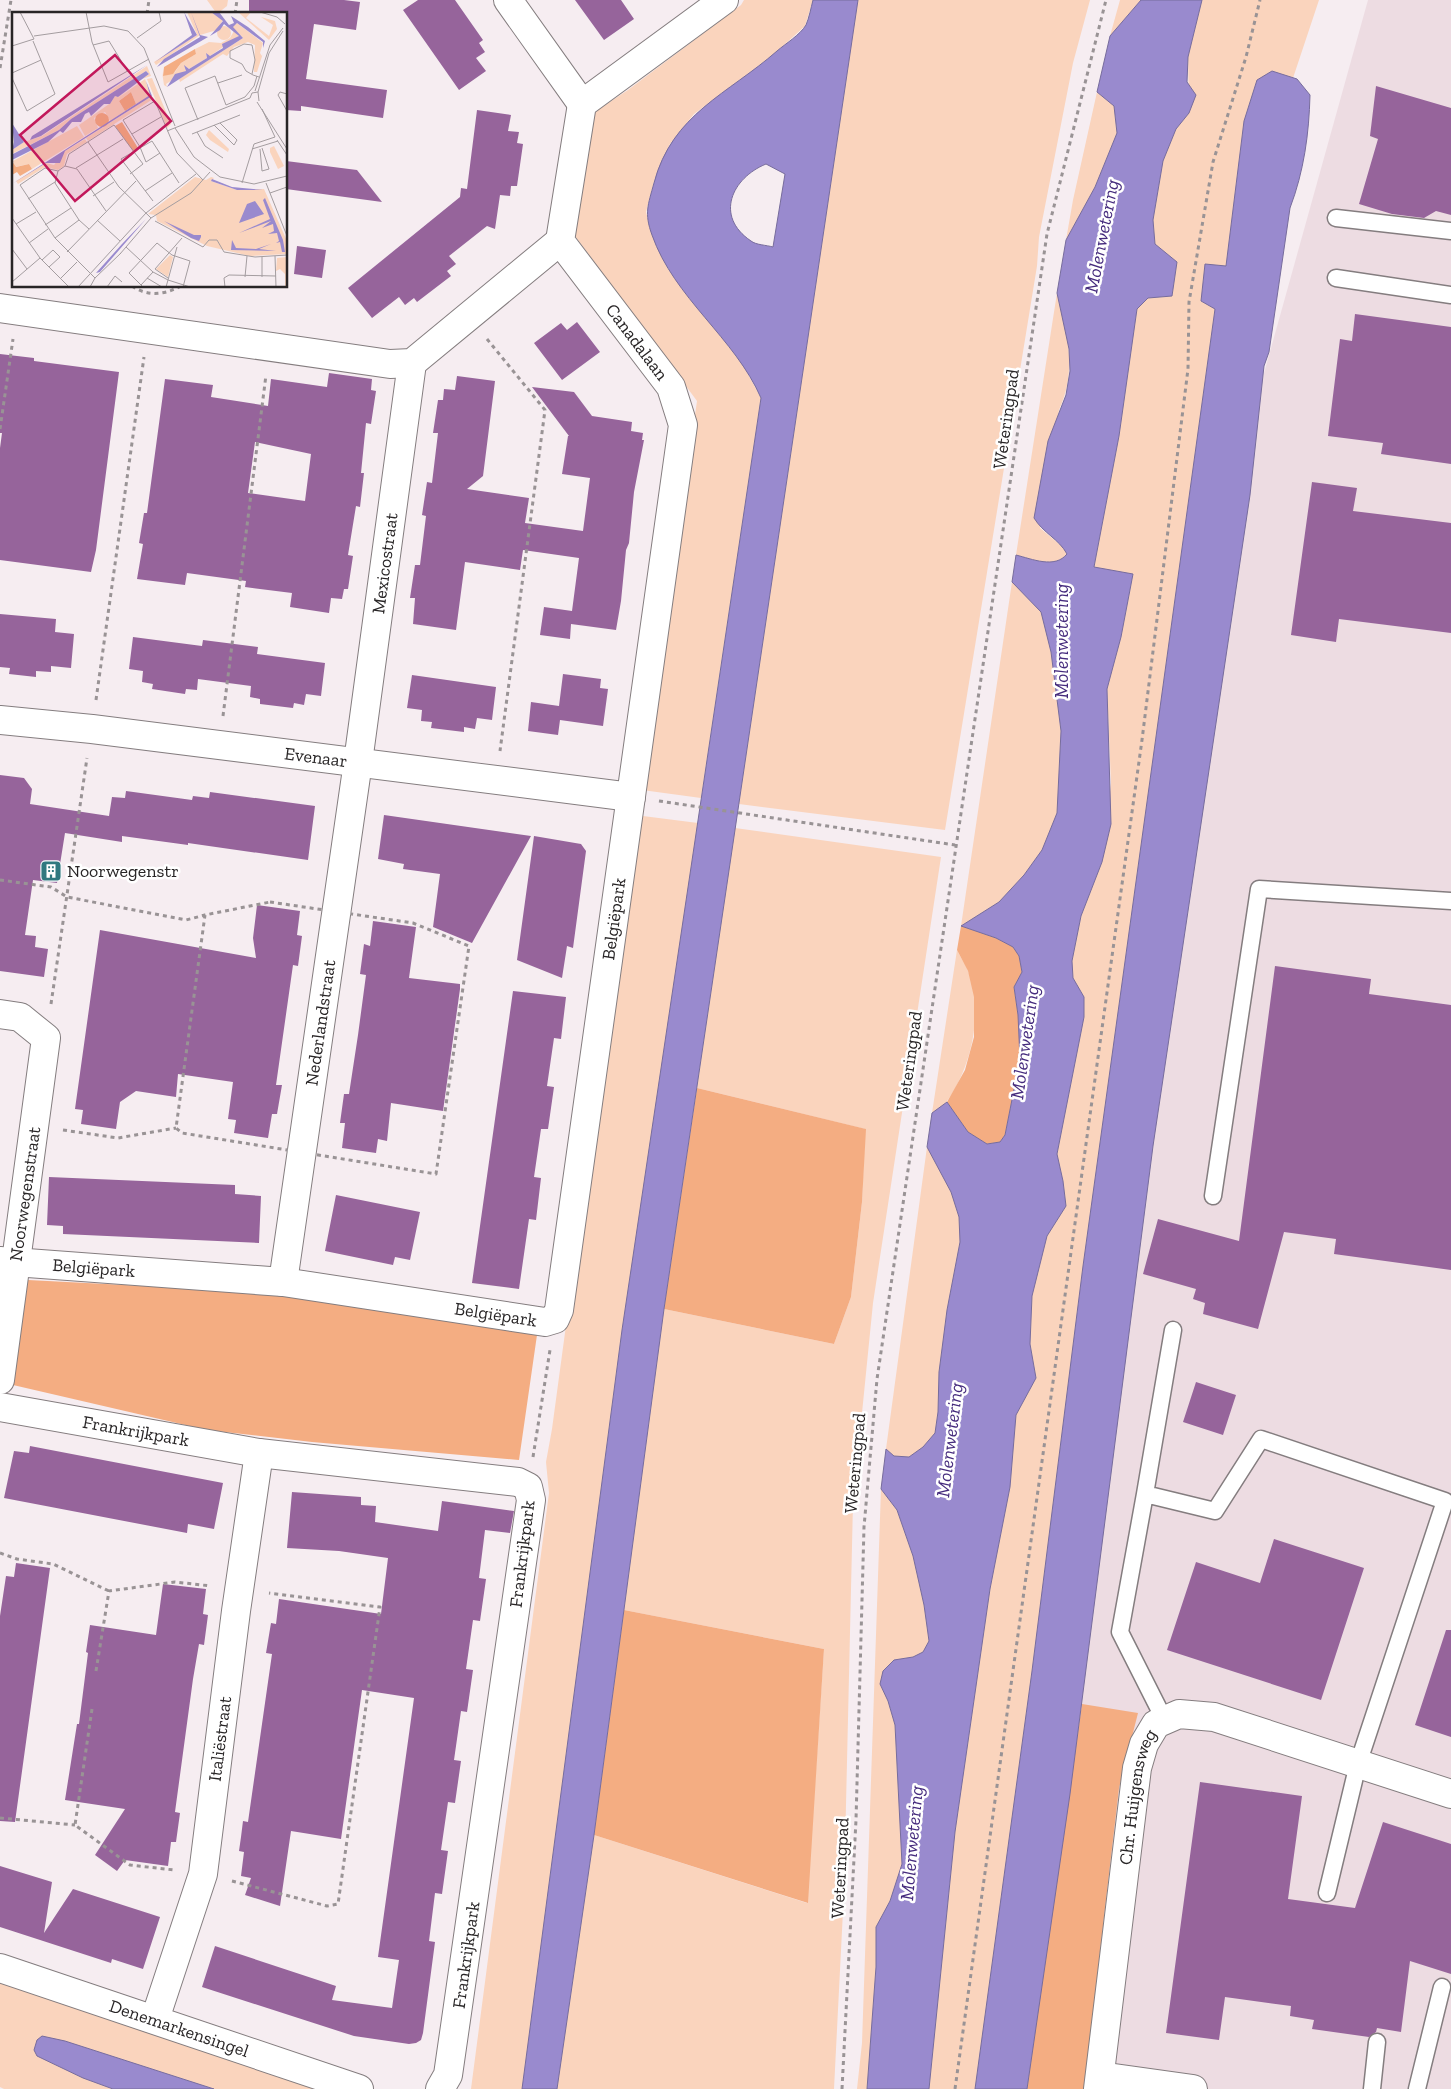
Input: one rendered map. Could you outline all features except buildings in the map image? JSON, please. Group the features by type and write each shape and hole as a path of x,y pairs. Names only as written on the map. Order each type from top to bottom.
{"street":[{"path":"8,309 390,364 412,362 560,241 582,104 508,0"},
{"path":"582,104 724,0"},
{"name":"Canadalaan","path":"560,241 671,387 683,425 630,797"},
{"name":"Mexicostraat","path":"358,762 412,362"},
{"name":"Evenaar","path":"0,720 92,729 630,797"},
{"name":"Nederlandstraat","path":"283,1282 358,762"},
{"name":"Belgiëpark","path":"8,1261 283,1282 545,1322 555,1320 559,1310 630,797"},
{"name":"Noorwegenstraat","path":"0,1014 20,1017 46,1038 34,1126 8,1261 0,1380"},
{"name":"Frankrijkpark","path":"0,1408 259,1453 518,1482 528,1487 531,1500 450,2065 448,2075 440,2089"},
{"name":"Italiëstraat","path":"155,2019 203,1874 239,1589 259,1453"},
{"name":"Chr. Huijgensweg","path":"1099,2083 1137,1768 1144,1744 1156,1724 1179,1714 1214,1717 1451,1794"},
{"name":"Denemarkensingel","path":"0,1968 359,2089"},
{"path":"1099,2083 1193,2089"}],"lane":[{"path":"1336,218 1451,231"},
{"path":"1336,278 1451,294"},
{"path":"1212,1196 1259,889 1451,901"},
{"path":"1165,1721 1120,1632 1173,1330"},
{"path":"1145,1494 1215,1511 1262,1439 1448,1498 1358,1764 1327,1893"},
{"path":"1417,2089 1442,1987"},
{"path":"1372,2089 1377,2042"}],"path":[{"path":"0,68 11,0"},
{"name":"Weteringpad","path":"842,2089 856,1820 864,1526 876,1379 1047,234 1106,0"},
{"path":"955,2089 1142,740 1188,369 1189,302 1213,162 1246,56 1260,0"},
{"path":"135,288 154,295 170,292 177,288"},
{"path":"0,429 8,309"},
{"path":"469,317 546,410 496,780"},
{"path":"53,989 92,729 148,329"},
{"path":"220,745 269,347"},
{"path":"683,805 955,845"},
{"path":"0,880 51,887 67,897 186,920 205,915"},
{"path":"34,1126 118,1138 176,1128"},
{"path":"528,1487 555,1320"},
{"path":"0,1553 17,1559 52,1564 110,1591 175,1582 380,1607 338,1904 327,1906 203,1874 130,1865 75,1825 0,1818"},
{"path":"96,1671 110,1591"},
{"path":"75,1825 92,1709"}],"shaded area":[{"path":"207,0 228,0 227,6 220,12 216,12"},
{"path":"744,0 813,0 805,26 773,55 694,114 670,144 655,178 646,212 652,235 668,269 743,365 761,398 701,798 642,790 697,401 575,236 593,113 628,90 741,5"},
{"path":"858,0 1090,0 1073,63 1039,237 1037,266 945,830 739,804"},
{"path":"1120,0 1141,0 1110,36"},
{"path":"1202,0 1319,0 1293,78 1272,71 1257,80 1244,121 1226,266 1205,265 1201,301 1215,309 1083,1266 1032,1671 975,2089 929,2089 955,1832 990,1589 1010,1487 1016,1415 1036,1378 1030,1344 1032,1296 1047,1236 1066,1206 1057,1154 1084,1017 1084,997 1073,978 1072,961 1081,916 1102,862 1111,783 1107,689 1121,637 1133,575 1094,567 1119,436 1137,309 1148,298 1172,296 1177,262 1155,244 1153,220 1163,161 1176,129 1189,113 1188,57"},
{"path":"1368,0 1451,0 1451,2089 1017,2089 1261,384"},
{"path":"1097,92 1114,106 1117,133 1095,187 1066,240 1073,200"},
{"path":"1057,293 1069,352 1068,381 1059,410 1040,528 1064,548 1067,554 1062,559 1056,561 1043,562 1016,555"},
{"path":"1012,582 1041,612 1051,652 1061,731 1057,813 1042,850 1024,875 999,902 961,926"},
{"path":"635,815 698,823 622,1330 522,2089 471,2089 549,1493 546,1462"},
{"path":"735,828 941,857 873,1303 853,1503 844,1891 834,2089 557,2089 594,1835 807,1903 824,1649 624,1610 664,1309 834,1344 851,1297 862,1202 865,1129 697,1088"},
{"path":"961,926 996,938 1013,947 1019,956 1022,972 1014,987 1018,1015 1020,1059 1005,1135 1000,1142 987,1144 968,1132 947,1102 965,1070 974,1037 974,997 968,971 957,950"},
{"path":"957,950 967,968 973,986 975,1020 973,1038 969,1055 956,1087 946,1103 932,1113"},
{"path":"697,1088 866,1129 862,1202 851,1297 834,1344 664,1309"},
{"path":"927,1147 951,1192 959,1217 960,1242 947,1310 939,1372 938,1412 935,1433 923,1447 909,1457 894,1456 886,1449"},
{"path":"28,1280 297,1294 538,1328 519,1460 312,1442 207,1430 13,1385"},
{"path":"881,1489 897,1510 913,1556 924,1605 929,1641 923,1652 913,1657 894,1660 880,1684 888,1701 895,1725 902,1864 890,1901 876,1927 876,1967 867,2089 857,2089 862,2043"},
{"path":"624,1610 824,1649 808,1903 594,1835"},
{"path":"1082,1704 1138,1713 1119,1788 1084,2089 1027,2089"},
{"path":"0,1983 330,2089 214,2089 65,2041 37,2056 83,2078 113,2089 4,2089 0,2087"}],"water":[{"path":"813,0 858,0 664,1309 594,1835 557,2089 522,2089 622,1330 761,398 750,376 736,356 689,298 662,258 648,221 648,209 662,159 674,139 704,107 800,32 806,25","holes":["766,164 785,174 773,247 753,242 740,231 733,220 732,198 744,178"]},
{"name":"Molenwetering","path":"1141,0 1202,0 1188,57 1187,82 1196,95 1189,113 1176,129 1163,161 1153,220 1155,244 1177,262 1172,296 1148,298 1137,309 1119,436 1094,567 1133,574 1121,637 1107,689 1111,824 1102,862 1081,916 1072,961 1073,978 1084,997 1084,1017 1057,1154 1066,1206 1047,1236 1032,1296 1030,1344 1036,1378 1016,1415 1010,1487 990,1589 955,1832 929,2089 867,2089 876,1967 876,1927 890,1901 902,1864 895,1725 888,1701 880,1684 883,1671 894,1660 913,1657 923,1652 929,1641 924,1605 913,1556 897,1510 881,1489 886,1449 894,1456 909,1457 923,1447 935,1433 938,1412 939,1372 947,1310 960,1242 959,1217 951,1192 927,1147 932,1113 947,1102 968,1132 987,1144 1000,1142 1005,1135 1020,1059 1018,1015 1014,987 1022,972 1019,956 1013,947 996,938 961,926 999,902 1024,875 1042,850 1057,813 1061,731 1051,652 1041,612 1012,582 1016,555 1050,562 1062,559 1067,554 1060,544 1034,518 1048,441 1066,395 1070,371 1069,349 1057,293 1066,240 1095,187 1117,133 1114,106 1097,92 1110,36"},
{"path":"1272,71 1297,79 1310,95 1307,138 1299,180 1290,208 1269,352 1264,366 1250,495 1153,1146 1070,1794 1027,2089 975,2089 1032,1671 1083,1266 1215,309 1201,301 1205,264 1226,266 1244,121 1257,80"},
{"path":"42,2036 65,2041 214,2089 113,2089 83,2078 37,2056 34,2050 37,2040"}],"place":[{"name":"Noorwegenstr","path":"51,871"}]}
